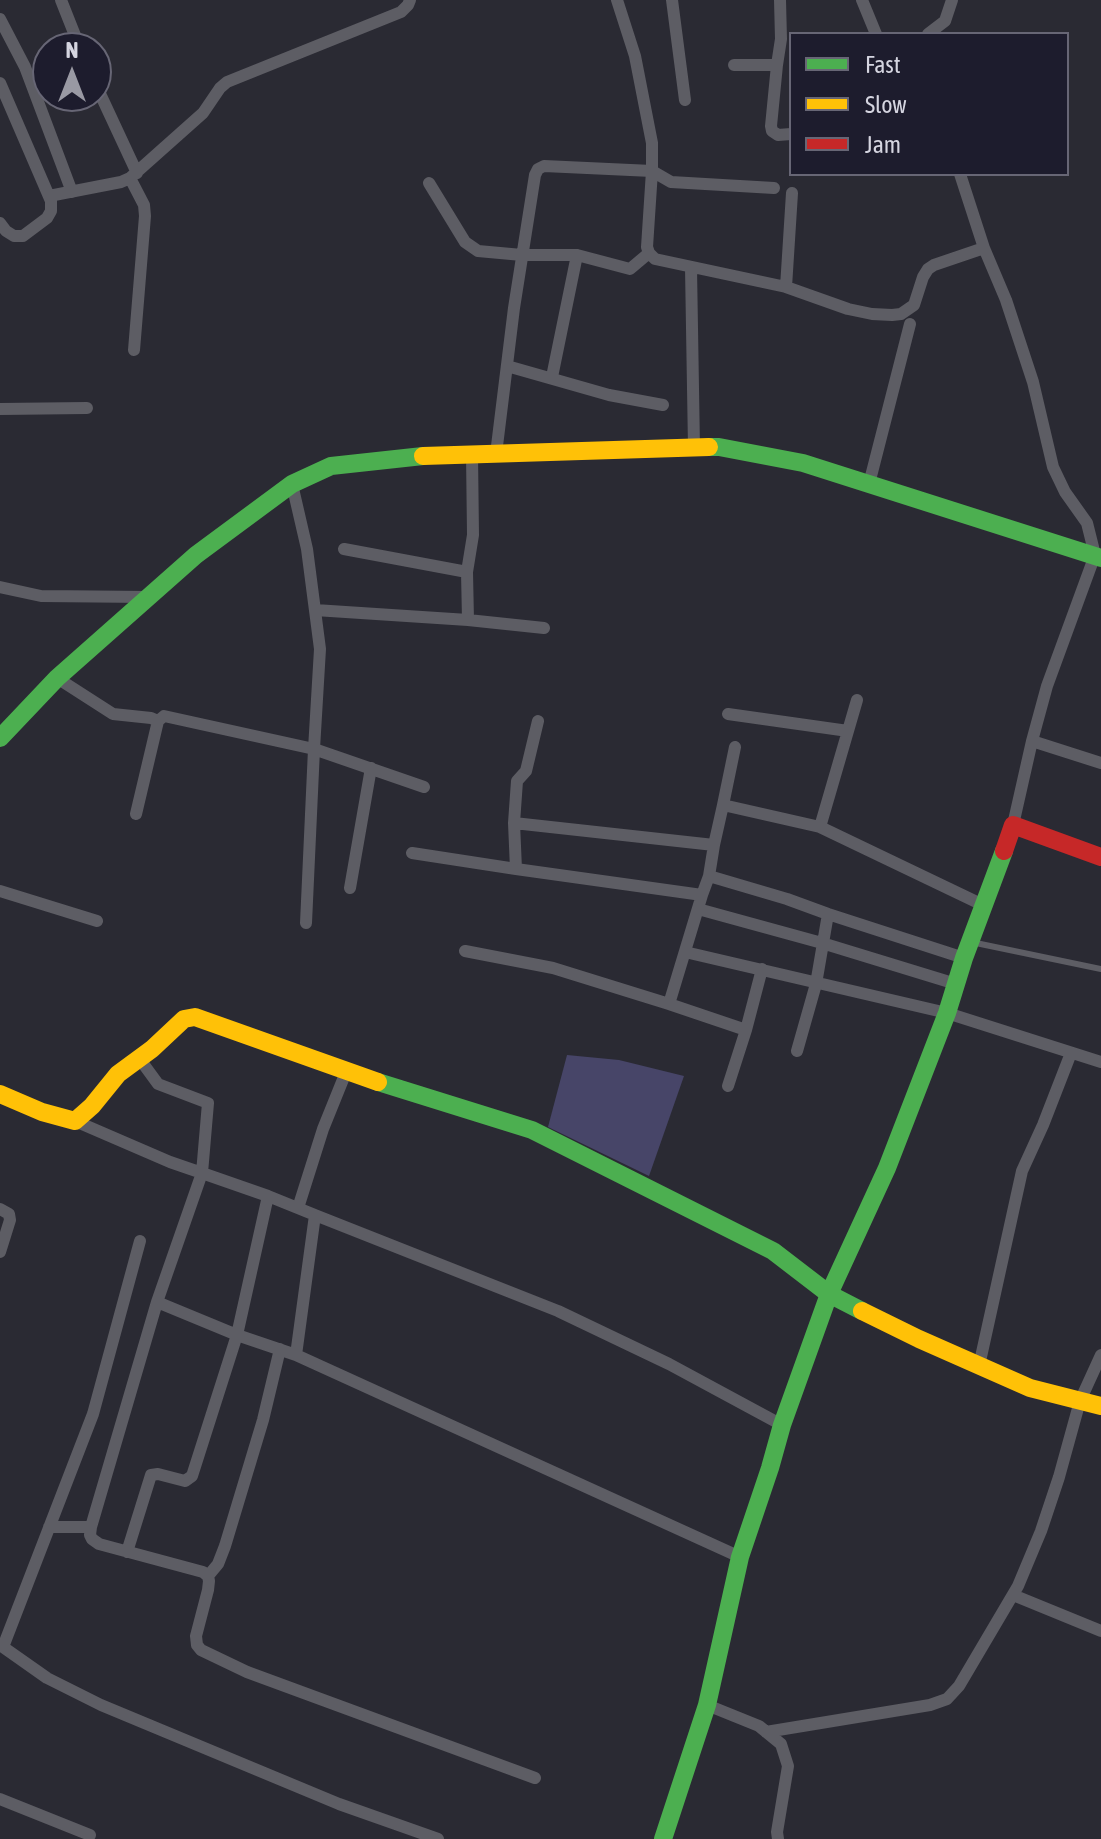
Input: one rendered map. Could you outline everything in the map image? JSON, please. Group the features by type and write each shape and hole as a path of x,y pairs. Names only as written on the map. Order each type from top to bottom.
{"street":[{"path":"61,0 74,32"},
{"path":"49,196 121,182 134,175 203,113 227,82 401,12 410,0"},
{"path":"617,0 635,56 652,143 647,247 655,259 786,287 848,309 872,314 901,314 914,305 928,269 984,248"},
{"path":"672,0 685,100"},
{"path":"780,0 781,39 771,126 778,135 789,134"},
{"path":"862,0 875,32"},
{"path":"931,32 945,21 952,0"},
{"path":"0,19 25,67 72,192"},
{"path":"734,65 777,65"},
{"path":"0,83 51,201 47,218 23,236 2,232"},
{"path":"107,112 144,205 134,350"},
{"path":"496,454 522,255 538,169 544,166 652,171 671,182 774,188"},
{"path":"663,1839 707,1705 740,1557 782,1425 829,1294 887,1168 947,1013 1013,825 1047,686 1098,556 1087,523 1065,492 1053,467 1033,382 961,176"},
{"path":"429,183 469,246 478,251 577,255 630,269 649,253"},
{"path":"786,287 792,193"},
{"path":"552,377 577,255"},
{"path":"691,268 694,448"},
{"path":"869,484 910,324"},
{"path":"507,366 609,395 663,405"},
{"path":"0,409 87,408"},
{"path":"0,738 57,678 196,555 292,484 331,466 434,455 719,447 803,463 1098,556"},
{"path":"468,620 467,572 473,535 472,454"},
{"path":"292,484 307,549 320,649 306,923"},
{"path":"344,549 467,572"},
{"path":"0,587 41,596 149,597"},
{"path":"315,610 544,628"},
{"path":"57,678 113,714 158,721"},
{"path":"820,827 857,700"},
{"path":"728,714 848,731"},
{"path":"136,814 158,721 164,716 314,749 424,787"},
{"path":"516,869 514,823 517,781 526,771 538,721"},
{"path":"1032,741 1101,763"},
{"path":"669,1004 709,876 735,747"},
{"path":"350,888 371,768"},
{"path":"723,805 820,827 985,906"},
{"path":"514,823 714,845"},
{"path":"1013,825 1101,857"},
{"path":"412,853 702,895"},
{"path":"709,876 828,914 968,950"},
{"path":"0,891 97,921"},
{"path":"698,909 956,984"},
{"path":"797,1051 816,984 828,914"},
{"path":"465,951 553,968 746,1030"},
{"path":"685,952 947,1013 1101,1062"},
{"path":"728,1086 762,969"},
{"path":"75,1121 92,1106 118,1074 184,1019 195,1017 346,1072 532,1130 773,1251 829,1294 919,1339 1030,1388 1101,1406"},
{"path":"979,1366 1022,1171 1071,1053"},
{"path":"139,1058 158,1084 208,1103 202,1173 157,1302 90,1535 99,1544 203,1572 208,1576 208,1590 196,1636 201,1650 247,1672 535,1778"},
{"path":"298,1208 323,1129 346,1072"},
{"path":"0,1094 558,1311 669,1364 782,1425"},
{"path":"127,1552 151,1475 185,1481 192,1476 237,1335 268,1196"},
{"path":"0,1209 9,1214 10,1220 0,1252"},
{"path":"296,1355 315,1215"},
{"path":"140,1241 93,1414 1,1646 47,1678 101,1705 412,1835 438,1839"},
{"path":"157,1302 296,1355 740,1557"},
{"path":"208,1576 218,1564 225,1546 263,1420 280,1349"},
{"path":"766,1732 930,1705 947,1699 959,1686 1013,1595 1041,1531 1080,1401 1101,1355"},
{"path":"49,1527 91,1527"},
{"path":"1013,1595 1101,1631"},
{"path":"707,1705 759,1726 781,1744 788,1766 778,1839"},
{"path":"0,1799 90,1835"}],"lane":[{"path":"968,950 1101,969"}],"shaded area":[{"path":"567,1055 619,1060 684,1076 649,1176 548,1127"}],"traffic: fast":[{"path":"709,447 803,463 1101,558"},
{"path":"0,738 57,678 196,555 292,484 331,466 423,456"},
{"path":"663,1839 707,1705 740,1557 782,1425 829,1294 887,1168 947,1013 1004,851"},
{"path":"378,1082 532,1130 773,1251 829,1294 862,1311"}],"traffic: slow":[{"path":"423,456 709,447"},
{"path":"0,1094 42,1112 75,1121 92,1106 118,1074 152,1049 184,1019 195,1017 378,1082"},
{"path":"862,1311 1030,1388 1101,1406"}],"traffic: jam":[{"path":"1004,851 1013,825 1101,857"}]}
